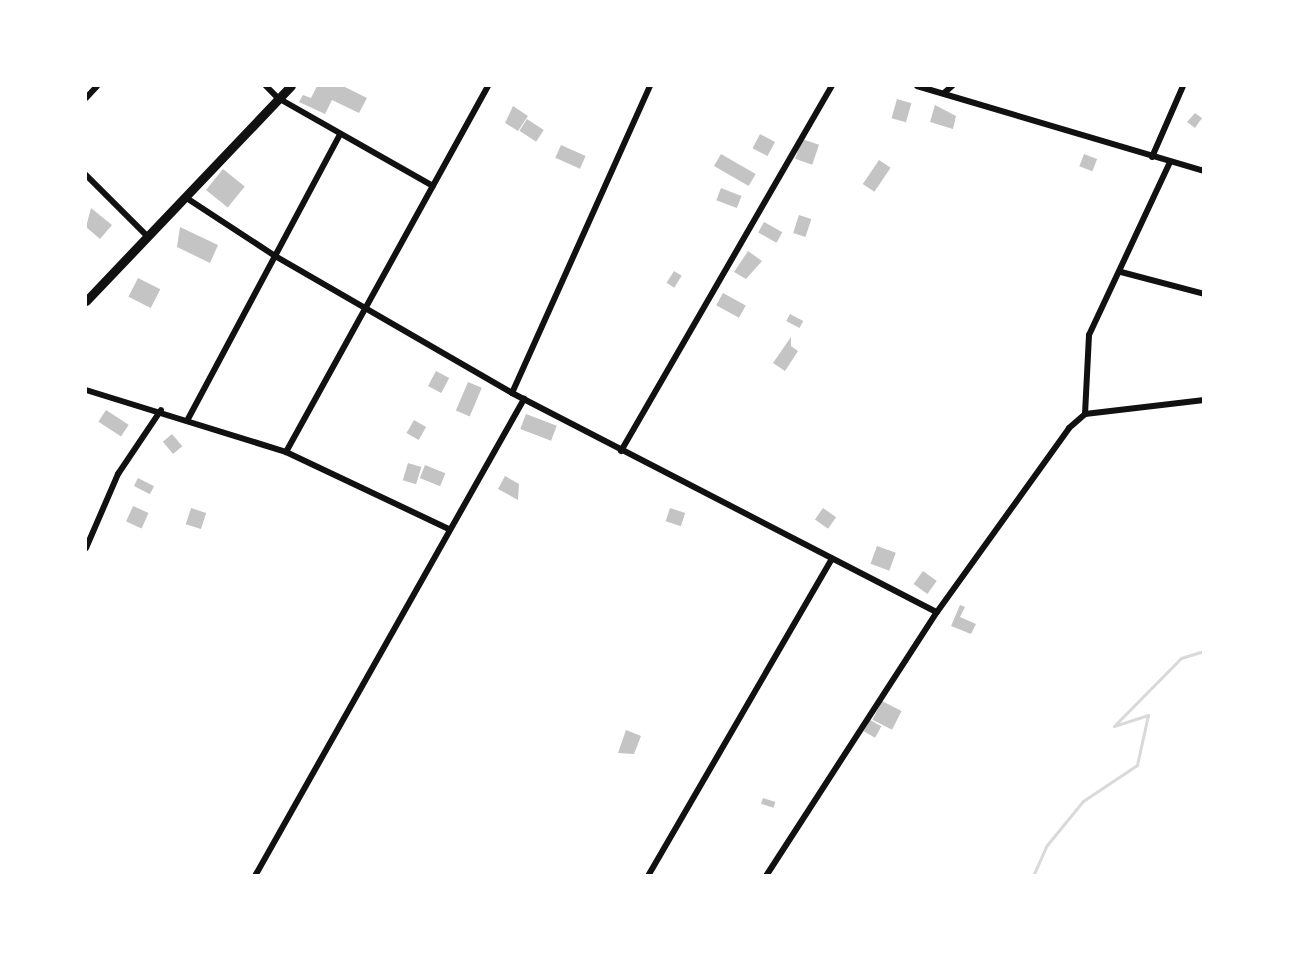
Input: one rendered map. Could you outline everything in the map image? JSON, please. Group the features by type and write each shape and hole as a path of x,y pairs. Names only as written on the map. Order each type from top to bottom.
{"main road":[{"path":"86,301 291,86"}],"street":[{"path":"86,98 97,86"},
{"path":"266,86 278,98 434,186"},
{"path":"286,452 361,306 434,186 488,86"},
{"path":"512,393 650,86"},
{"path":"621,451 832,86"},
{"path":"917,86 1203,171"},
{"path":"944,93 952,86"},
{"path":"1152,157 1183,86"},
{"path":"188,419 340,134"},
{"path":"1085,414 1085,347 1170,162"},
{"path":"86,175 147,237"},
{"path":"185,197 275,256 512,393 937,612"},
{"path":"1121,272 1203,294"},
{"path":"86,390 161,410 286,452 449,529"},
{"path":"255,876 524,399"},
{"path":"766,876 937,612 1069,428 1085,414 1203,400"},
{"path":"86,548 118,474 161,410"},
{"path":"648,876 832,558"}],"building":[{"path":"317,86 343,86 367,98 359,113 332,100 325,114 299,102 303,95 311,98"},
{"path":"897,99 911,103 906,122 891,118"},
{"path":"935,105 956,116 953,129 930,122"},
{"path":"513,106 528,116 518,131 505,123"},
{"path":"1195,113 1202,118 1195,128 1187,122"},
{"path":"527,119 544,130 536,142 519,131"},
{"path":"760,134 775,142 767,156 752,148"},
{"path":"802,139 819,145 812,165 795,159"},
{"path":"561,145 586,156 580,169 555,158"},
{"path":"721,154 756,174 749,186 714,166"},
{"path":"1084,154 1097,159 1092,171 1079,166"},
{"path":"879,160 891,168 874,192 863,184"},
{"path":"223,169 245,187 228,208 206,190"},
{"path":"721,188 742,196 737,208 716,200"},
{"path":"91,208 112,225 100,239 86,227"},
{"path":"799,215 811,219 805,237 793,233"},
{"path":"764,222 782,232 777,243 758,232"},
{"path":"180,227 218,245 210,263 177,247"},
{"path":"748,251 762,261 746,279 734,272"},
{"path":"674,271 682,276 674,288 667,283"},
{"path":"138,278 160,289 151,308 128,297"},
{"path":"723,293 746,306 739,318 716,305"},
{"path":"790,314 803,321 799,328 786,321"},
{"path":"791,337 791,346 798,351 785,371 773,363"},
{"path":"436,371 449,378 441,393 428,386"},
{"path":"468,382 482,388 470,416 456,411"},
{"path":"106,410 129,425 121,436 98,422"},
{"path":"526,414 557,426 551,441 520,429"},
{"path":"414,420 426,427 419,440 406,433"},
{"path":"172,434 182,446 173,454 163,442"},
{"path":"408,463 421,467 416,484 403,480"},
{"path":"425,465 445,473 440,486 420,478"},
{"path":"505,476 519,484 518,500 498,489"},
{"path":"138,478 154,486 150,494 134,486"},
{"path":"133,506 149,513 142,528 126,522"},
{"path":"191,508 206,513 201,529 186,524"},
{"path":"670,508 685,513 681,526 666,521"},
{"path":"823,508 836,517 828,529 815,519"},
{"path":"877,546 896,553 889,571 871,564"},
{"path":"923,571 937,581 927,594 914,584"},
{"path":"960,605 965,607 960,617 976,624 971,634 951,626"},
{"path":"882,701 902,711 892,730 872,720"},
{"path":"870,720 881,726 875,738 864,731"},
{"path":"626,730 641,736 634,754 618,753"},
{"path":"763,798 775,802 774,808 761,804"}],"waterway":[{"path":"1115,725 1181,658 1204,651"},
{"path":"1033,876 1047,845 1083,801 1137,765 1148,715 1114,726"}]}
